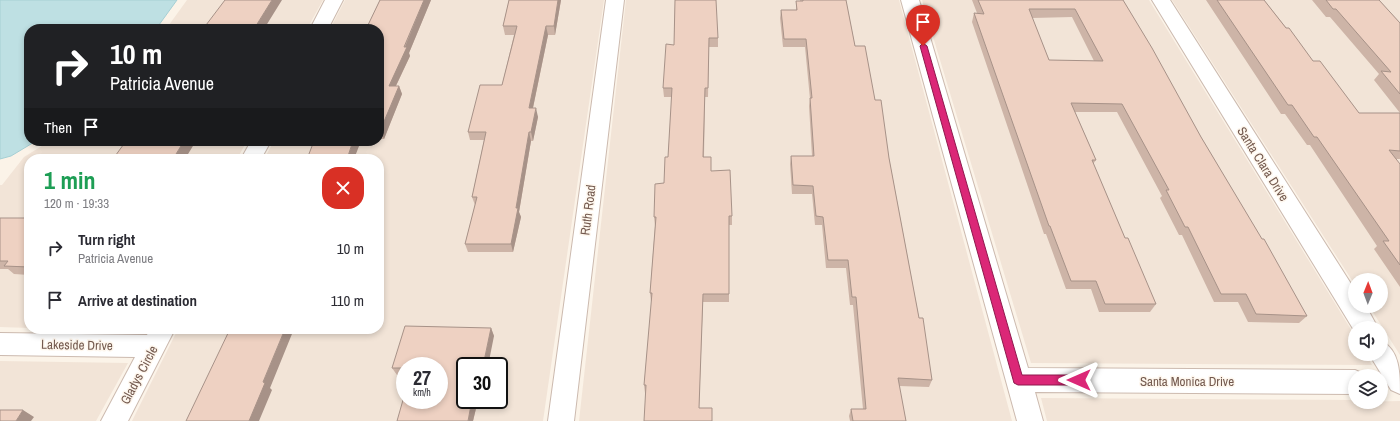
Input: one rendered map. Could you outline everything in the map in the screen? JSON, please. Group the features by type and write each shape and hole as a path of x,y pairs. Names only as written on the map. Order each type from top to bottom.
{"street":[{"path":"322,24 334,0"},
{"name":"Ruth Road","path":"561,421 615,0"},
{"path":"910,0 1030,421"},
{"name":"Santa Clara Drive","path":"1161,0 1362,321"},
{"name":"Lakeside Drive","path":"0,344 158,338"},
{"name":"Gladys Circle","path":"114,421 158,338"},
{"path":"1387,361 1400,382 1388,383"},
{"name":"Santa Monica Drive","path":"1018,380 1348,382"}],"shaded area":[{"path":"187,0 323,0 310,24 170,24"},
{"path":"345,0 604,0 543,421 132,421 176,334 384,334 384,154 267,154 271,146 384,146 384,24 333,24"},
{"path":"626,0 899,0 1012,421 579,421"},
{"path":"922,0 1149,0 1348,325 1348,361 1370,361 1372,365 1031,363"},
{"path":"1172,0 1400,0 1400,355 1388,336 1388,321 1378,321 1373,313 1388,313 1388,273 1348,274"},
{"path":"42,146 244,146 240,154 29,154"},
{"path":"24,157 24,328 0,327 0,185 2,185"},
{"path":"0,361 128,363 96,421 0,421"},
{"path":"1041,398 1348,400 1348,409 1388,409 1388,401 1400,401 1400,421 1047,421"}],"water":[{"path":"0,0 177,0 160,24 24,24 24,146 28,146 11,156 0,159"}],"building":[{"path":"225,0 272,0 257,24 207,24"},
{"path":"380,0 424,0 404,47 407,47 389,86 399,86 384,122 384,24 368,24"},
{"path":"509,0 558,0 554,26 546,26 529,108 536,108 531,132 529,132 511,244 465,244 477,197 472,197 486,132 468,132 480,85 502,85 517,26 503,26"},
{"path":"675,0 716,0 718,38 709,38 708,88 705,88 703,157 711,157 711,171 730,170 732,216 729,216 729,294 703,294 699,408 712,408 712,421 644,421 646,385 644,385 652,293 650,293 656,217 654,217 655,184 664,183 665,157 668,157 672,88 663,88 666,44 674,45"},
{"path":"846,0 855,46 865,46 875,100 881,100 889,158 919,318 923,318 932,380 898,378 906,421 853,421 851,409 866,409 856,297 852,297 848,260 828,260 823,217 816,216 813,186 793,185 791,156 814,156 810,98 812,98 806,39 784,39 781,10 797,10 796,1"},
{"path":"978,0 1123,0 1152,48 1201,137 1262,239 1264,239 1307,316 1256,314 1246,294 1221,294 1188,227 1185,227 1166,190 1169,190 1122,104 1071,103 1096,160 1092,160 1125,238 1128,238 1156,304 1105,304 1096,281 1071,281 1049,226 974,13 984,14","holes":["1029,9 1075,9 1103,61 1049,60"]},
{"path":"1217,0 1264,0 1286,28 1289,28 1313,61 1320,61 1359,113 1400,113 1400,151 1389,150 1400,164 1400,265 1383,241 1389,241 1317,137 1314,137 1292,105 1288,105"},
{"path":"1326,0 1379,0 1400,23 1400,94 1381,71 1391,72 1336,9 1333,9"},
{"path":"122,146 181,146 176,154 117,154"},
{"path":"312,146 351,146 349,154 309,154"},
{"path":"0,218 24,218 24,267 4,266 8,261 0,261"},
{"path":"405,326 491,328 485,357 456,357 456,409 470,409 468,421 397,421 400,409 448,409 448,357 396,357 396,368 392,368"},
{"path":"228,334 283,334 249,421 186,421"},
{"path":"0,410 23,410 16,421 0,421"}],"route":[{"path":"923,46 1018,380 1079,380"}]}
